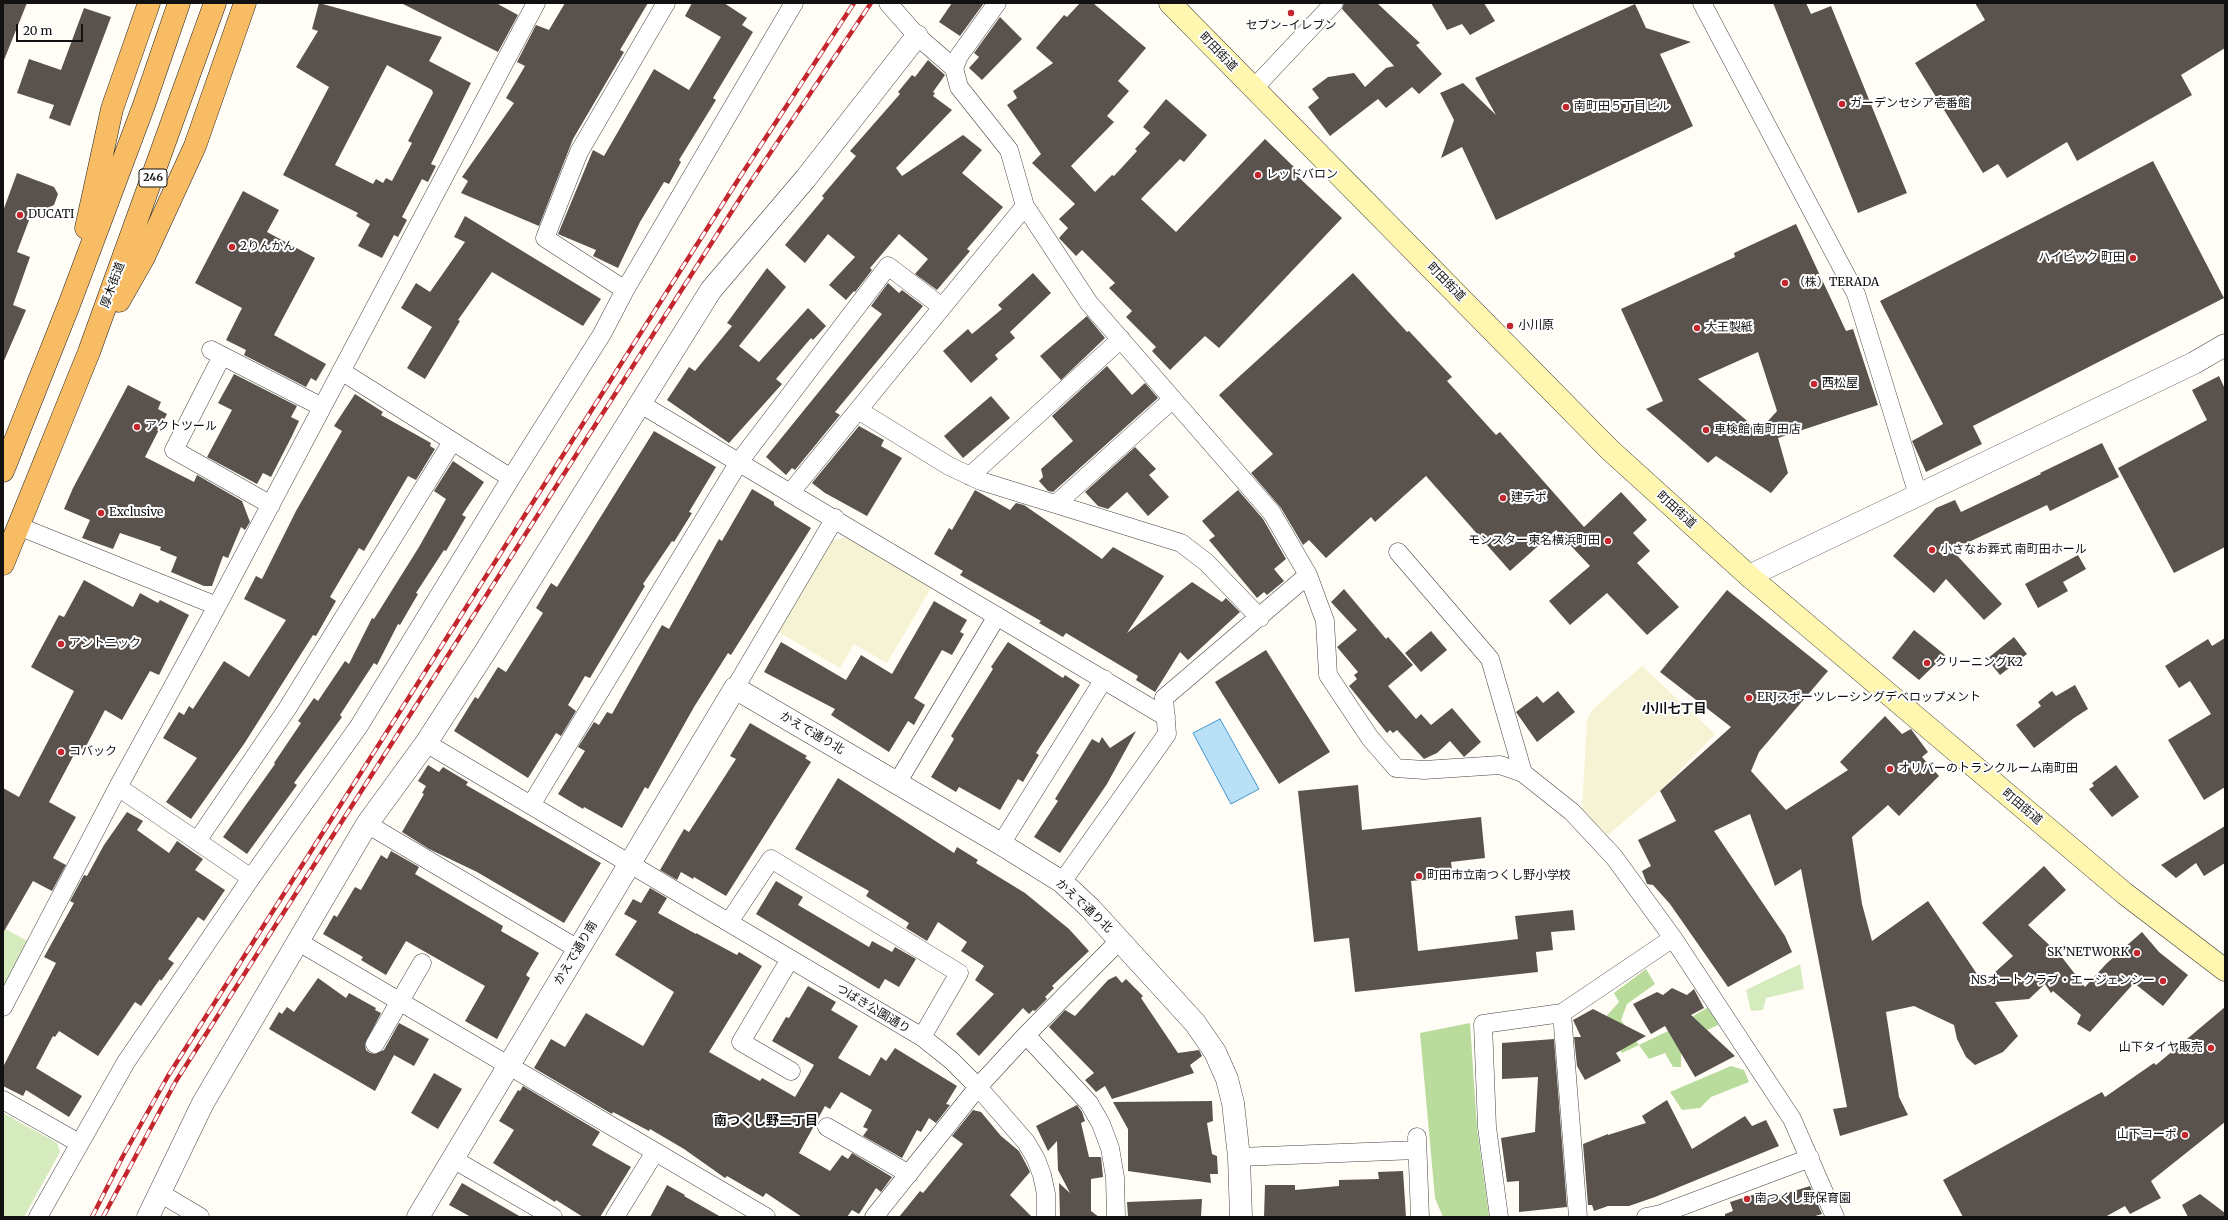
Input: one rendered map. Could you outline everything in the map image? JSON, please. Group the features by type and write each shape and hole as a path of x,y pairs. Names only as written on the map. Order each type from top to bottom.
{"highway":[{"path":"68,305 112,109 149,3"},
{"path":"3,471 144,105 179,3"},
{"name":"厚木街道","path":"3,564 89,352 215,3"},
{"path":"89,352 144,257 194,146 245,3"}],"main road":[{"name":"町田街道","path":"1170,3 1610,450 1749,576 2124,892 2225,970"}],"street":[{"path":"3,1007 118,787 217,606 536,3"},
{"path":"625,290 545,238 579,152 666,3"},
{"path":"888,3 911,30 954,68"},
{"path":"997,3 959,56 954,68 958,87 1010,150 1025,206 1089,303 1272,513 1308,576 1325,621 1328,675 1370,738 1396,768 1424,770 1500,766 1523,772 1572,812 1614,857 1673,938 1792,1119 1835,1217"},
{"path":"1254,88 1334,3"},
{"path":"1702,3 1856,294 1918,495"},
{"path":"38,1217 126,1062 251,878 359,726 511,478 602,334 625,290 786,6"},
{"path":"148,1217 203,1103 367,824 426,742 485,652 711,290 806,178 911,30"},
{"path":"791,492 1025,206"},
{"path":"531,805 739,462 888,266 942,307"},
{"path":"970,476 1121,339"},
{"path":"1749,576 2194,363 2225,345"},
{"path":"271,504 174,450 217,353 322,407"},
{"path":"341,371 511,478"},
{"path":"1056,504 1173,399"},
{"path":"639,404 835,518 1166,717"},
{"path":"858,410 949,466 981,481 1181,543 1206,562 1260,618"},
{"path":"197,840 287,709 452,442"},
{"path":"735,688 835,518"},
{"path":"18,526 217,606"},
{"path":"1398,552 1490,659 1523,772"},
{"path":"1062,882 1167,734 1164,698 1308,576"},
{"path":"897,783 997,616"},
{"path":"1001,844 1104,679"},
{"name":"かえで通り北","path":"735,688 1001,844 1062,882 1090,908 1195,1022 1215,1052 1227,1079 1233,1103 1239,1157 1241,1217"},
{"name":"かえで通り南","path":"418,1217 735,688"},
{"name":"つばき公園通り","path":"426,742 922,1037 951,1060 978,1087 1026,1142 1036,1159 1046,1194 1046,1217"},
{"path":"118,787 251,878"},
{"path":"367,824 578,949"},
{"path":"729,922 771,859 959,973 922,1037"},
{"path":"1499,1217 1487,1127 1483,1024 1562,1013 1673,938"},
{"path":"874,1217 978,1087 1026,1035 1120,940"},
{"path":"297,941 766,1217"},
{"path":"790,959 741,1042 791,1070"},
{"path":"375,1044 422,963"},
{"path":"1562,1013 1578,1217"},
{"path":"1026,1035 1089,1103 1101,1124 1110,1148 1115,1177 1116,1217"},
{"path":"3,1100 79,1143"},
{"path":"827,1127 908,1174"},
{"path":"1239,1157 1417,1143 1420,1217"},
{"path":"615,1217 655,1152"},
{"path":"1653,1216 1810,1158"},
{"path":"452,1159 553,1217"},
{"path":"160,1193 200,1217"}],"shaded area":[{"path":"846,537 931,588 887,663 854,644 840,668 778,632 833,540"},
{"path":"1642,666 1715,734 1663,788 1608,835 1582,809 1587,720 1593,709"}],"green space":[{"path":"3,928 28,941 3,988"},
{"path":"1800,964 1804,989 1766,998 1763,1010 1751,1011 1746,990"},
{"path":"1646,969 1655,984 1627,1004 1621,1020 1639,1045 1622,1053 1603,1020 1619,1002 1614,993"},
{"path":"1710,1006 1718,1025 1681,1042 1681,1067 1673,1067 1665,1053 1649,1059 1639,1045 1668,1031"},
{"path":"1470,1023 1477,1128 1489,1217 1443,1217 1435,1198 1420,1033"},
{"path":"1731,1066 1744,1070 1749,1082 1711,1097 1700,1108 1682,1110 1670,1092"},
{"path":"3,1113 57,1143 60,1152 24,1217 3,1217"}],"water":[{"path":"1220,719 1259,789 1231,804 1193,733"}],"building":[{"path":"3,3 27,3 4,60 3,60"},
{"path":"319,3 442,37 429,61 471,83 431,164 436,166 428,182 422,179 402,217 407,220 398,237 394,235 382,258 358,246 370,224 356,216 358,213 283,175 329,87 296,67 318,31 312,29","holes":["387,65 432,90 433,93 408,141 412,143 392,181 386,178 383,183 376,179 373,184 335,165"]},
{"path":"401,3 496,3 518,15 498,52"},
{"path":"565,3 648,3 620,50 624,52 573,139 539,226 461,193 468,181 462,177 514,103 506,98 525,66 517,62 536,25 549,30"},
{"path":"692,3 724,3 747,18 742,25 753,32 713,98 716,100 679,160 681,162 669,184 664,182 640,222 618,268 593,256 596,250 558,234 593,150 604,156 654,69 689,90 721,37 685,16"},
{"path":"952,3 984,3 960,36 939,22"},
{"path":"1080,3 1093,3 1146,48 1118,81 1129,91 1107,116 1114,122 1071,166 1095,192 1112,175 1114,176 1137,151 1135,149 1150,133 1143,127 1166,99 1207,135 1184,162 1180,159 1141,199 1176,232 1265,139 1295,168 1292,171 1342,218 1219,348 1205,336 1170,370 1152,351 1156,347 1126,317 1132,311 1109,288 1115,283 1082,250 1076,256 1059,238 1068,228 1059,219 1075,204 1032,163 1041,154 1007,105 1017,98 1013,91 1053,63 1036,48 1064,15 1067,17"},
{"path":"1344,3 1377,3 1420,43 1416,45 1442,74 1419,94 1412,87 1386,108 1378,99 1330,136 1308,107 1319,98 1312,89 1328,77 1354,73 1365,87 1386,68 1394,66 1342,9"},
{"path":"1431,3 1484,3 1495,21 1470,35 1462,24 1447,30"},
{"name":"ガーデンセシア壱番館","path":"1773,3 1806,3 1811,14 1831,6 1907,193 1858,213"},
{"path":"1975,3 2225,3 2225,48 2181,75 2192,95 2077,161 2067,142 2007,178 1998,164 1983,173 1915,63 1985,20"},
{"name":"南町田５丁目ビル","path":"1635,4 1646,28 1691,42 1660,54 1693,126 1496,220 1462,147 1441,158 1454,120 1440,93 1463,83 1496,115 1475,78"},
{"path":"84,8 111,17 70,126 49,118 54,105 17,93 29,59 61,70"},
{"path":"1000,17 1022,39 982,80 969,68 979,57 974,53"},
{"path":"928,60 945,75 933,92 935,93 933,96 952,110 896,168 902,176 963,135 982,150 962,173 1003,207 967,249 970,251 937,290 915,274 928,259 899,234 870,268 872,270 855,292 854,291 846,300 829,285 855,257 828,234 805,263 785,245 824,198 822,196 856,156 850,151 900,94 898,92 912,75 915,77"},
{"path":"2153,161 2224,298 1973,426 1982,444 1926,472 1912,441 1943,424 1880,301"},
{"path":"17,173 54,187 58,194 54,205 31,215 17,252 30,257 13,305 26,310 3,363 3,211"},
{"path":"243,191 279,210 267,232 315,258 274,335 326,364 316,381 311,378 306,387 244,355 246,350 226,340 242,308 195,283"},
{"path":"465,216 601,299 583,326 492,272 458,320 460,321 425,379 407,368 432,327 401,308 416,283 430,292 465,242 454,237"},
{"path":"1796,224 1846,331 1853,329 1878,405 1778,438 1788,473 1771,493 1716,456 1708,463 1646,409 1663,401 1621,309 1735,257 1734,253","holes":["1758,352 1777,411 1759,431 1698,379"]},
{"path":"767,268 786,287 739,346 759,362 808,308 826,326 813,340 811,338 776,379 782,384 729,443 667,400 689,367 695,371 732,326 727,323"},
{"path":"1033,273 1051,293 1010,332 1015,338 995,355 998,359 971,383 943,351 968,329 972,334 1002,309 998,305"},
{"path":"1353,273 1407,332 1409,331 1452,377 1447,381 1496,435 1500,432 1584,527 1621,492 1647,520 1633,533 1650,551 1637,563 1679,607 1647,635 1607,593 1570,625 1549,601 1590,566 1556,530 1510,571 1426,476 1375,522 1371,517 1326,558 1309,540 1303,545 1281,508 1251,473 1273,454 1219,395"},
{"path":"888,283 899,293 902,290 923,306 835,412 840,415 795,470 792,468 786,475 766,457 882,314 871,306"},
{"path":"1087,316 1105,338 1061,380 1040,356"},
{"path":"1107,366 1132,395 1145,383 1158,398 1053,492 1048,491 1039,481 1043,477 1041,469 1073,441 1052,416"},
{"path":"234,374 297,406 291,417 299,421 271,477 263,473 257,484 207,457 232,410 218,403"},
{"path":"2219,376 2225,389 2225,547 2174,573 2118,468 2207,420 2192,390"},
{"path":"128,385 161,402 158,409 167,414 145,457 194,482 197,475 242,501 250,522 245,530 241,527 228,558 223,556 212,586 204,586 171,572 177,557 160,550 161,547 120,533 113,549 82,538 90,520 64,509 73,488"},
{"path":"355,394 383,412 381,415 431,443 430,446 435,449 416,480 408,476 364,551 359,548 330,597 336,601 316,636 313,635 244,744 191,819 166,802 197,758 163,738 179,712 184,715 189,706 193,709 224,661 249,677 286,620 244,599 256,576 262,579 296,511 342,431 334,426"},
{"path":"991,396 1010,418 963,458 944,436"},
{"path":"859,426 884,440 881,446 902,458 867,516 825,493 812,483"},
{"path":"654,431 716,467 689,512 692,513 674,542 672,541 643,584 645,586 590,678 585,676 568,705 576,711 561,736 556,733 528,778 454,731 475,697 478,699 498,667 506,672 543,613 536,608 551,583 557,587"},
{"path":"2102,443 2119,477 2050,511 2047,505 1952,550 2002,604 1984,620 1946,579 1934,593 1893,556 1936,508 1955,500 1961,512"},
{"path":"1135,447 1156,469 1149,475 1169,497 1148,516 1127,492 1108,509 1098,506 1085,492"},
{"path":"453,461 484,482 462,515 466,517 446,551 444,550 416,593 418,594 400,625 398,624 377,665 374,663 340,715 342,717 294,783 297,785 247,854 223,837 275,764 274,763 301,723 298,721 314,698 318,701 345,661 349,664 372,618 374,619 419,547 446,499 434,491"},
{"path":"752,489 774,502 774,505 811,528 731,655 728,653 694,707 648,789 645,787 622,828 584,807 583,809 558,794 585,751 578,747 594,722 599,725 607,712 612,714 662,625 669,629 719,539 722,541"},
{"path":"975,490 1010,510 1016,503 1024,505 1102,559 1113,547 1164,576 1127,633 1192,582 1222,602 1226,598 1240,612 1188,660 1180,652 1155,692 1136,680 1138,676 1066,633 1063,637 1039,623 1041,621 960,575 963,571 934,554 949,528 952,530"},
{"path":"1238,490 1263,519 1286,559 1274,569 1284,581 1267,595 1264,592 1257,598 1209,540 1215,536 1202,521"},
{"path":"2078,555 2086,569 2063,582 2068,591 2038,608 2025,584"},
{"path":"84,580 133,607 140,593 158,603 160,600 189,615 159,675 150,671 122,720 105,710 84,750 78,747 49,802 76,817 53,858 66,865 52,891 33,881 3,933 3,788 19,797 74,691 31,667 59,615 64,617"},
{"path":"1344,589 1386,639 1388,637 1413,665 1388,686 1416,719 1421,714 1431,725 1452,708 1481,742 1464,757 1450,741 1437,753 1424,759 1397,730 1393,733 1390,730 1387,733 1349,686 1357,679 1354,675 1358,672 1337,647 1357,630 1331,602"},
{"path":"1727,590 1828,671 1759,752 1751,771 1786,810 1848,770 1840,762 1885,716 1902,734 1911,729 1928,752 1922,757 1939,776 1899,816 1888,805 1852,837 1862,904 1872,941 1928,901 1983,983 2013,956 1982,923 2044,866 2066,890 2028,925 2061,956 2085,987 2107,963 2142,932 2159,952 2188,975 2163,1006 2134,983 2090,1032 2077,1024 2081,1015 2053,991 2051,993 2045,984 2029,999 1995,1002 2018,1036 2003,1052 1975,1065 1966,1057 1957,1039 1954,1025 1914,1006 1886,1012 1899,1097 1908,1115 1840,1136 1833,1109 1847,1107 1801,869 1775,886 1750,814 1714,831 1785,936 1792,952 1728,987 1670,904 1653,885 1647,884 1642,871 1651,866 1638,840 1676,821 1660,791 1731,727 1660,672"},
{"path":"934,601 967,620 960,632 964,634 952,655 942,650 914,698 925,705 914,725 908,721 889,752 831,715 835,709 764,672 781,642 846,680 861,655 892,674"},
{"name":"クリーニングK2","path":"1914,630 1945,655 1919,680 1892,658"},
{"path":"1431,631 1447,650 1421,672 1405,653"},
{"path":"2014,637 2027,654 2000,675 1987,659"},
{"path":"2225,638 2225,787 2204,800 2168,740 2211,714 2190,681 2179,688 2165,666 2208,639 2212,646"},
{"path":"1008,642 1063,678 1065,675 1080,685 1036,753 1039,755 1023,782 1018,779 1000,810 959,787 956,792 931,777 954,739 951,736 993,669 991,667"},
{"path":"1266,650 1330,752 1279,784 1215,682"},
{"path":"2075,685 2088,709 2034,748 2016,725 2041,706 2038,702 2052,691 2056,696"},
{"path":"1558,691 1575,712 1537,742 1516,712 1537,696 1543,703"},
{"path":"750,723 807,756 805,758 811,762 726,896 694,877 693,879 681,872 677,880 660,870 684,829 689,832 736,759 730,756"},
{"path":"1136,731 1107,784 1060,853 1034,837 1058,801 1055,799 1092,739 1099,743 1102,737 1110,748"},
{"path":"428,765 439,772 443,767 468,782 466,785 601,863 564,923 477,872 429,849 402,832 424,794 422,793 426,786 418,781"},
{"path":"2116,765 2139,797 2112,817 2089,789 2094,786 2092,783"},
{"path":"838,778 954,853 957,847 978,860 976,863 1025,893 1069,929 1089,951 1052,986 1054,988 1045,997 1047,999 1035,1011 1033,1010 1029,1014 1023,1008 979,1056 956,1034 994,994 975,980 984,966 961,951 967,942 938,922 927,941 906,928 909,923 866,896 869,891 795,849"},
{"path":"1358,785 1362,830 1481,817 1485,858 1451,862 1453,877 1411,881 1418,951 1518,939 1515,916 1573,910 1575,930 1551,932 1553,950 1536,952 1538,972 1355,992 1349,938 1314,942 1298,791"},
{"path":"127,812 143,821 137,830 169,853 177,841 203,859 195,870 225,890 204,921 198,917 168,959 174,963 161,981 160,979 141,1006 135,1002 98,1056 59,1031 55,1037 53,1036 36,1068 82,1096 69,1117 26,1090 23,1096 3,1086 3,1067 56,963 44,957 74,903 70,901 84,875 87,876 104,845"},
{"path":"2225,826 2225,863 2204,876 2196,863 2176,878 2161,865"},
{"path":"391,851 419,867 415,874 503,926 501,931 539,953 526,975 530,978 497,1039 465,1021 485,986 406,941 386,975 361,960 363,957 323,934 334,915 337,917 355,887 361,890 381,855 387,859"},
{"path":"776,881 803,897 798,905 869,947 872,941 892,952 895,947 916,959 899,987 885,979 879,989 756,914"},
{"path":"650,888 667,898 658,913 737,955 739,952 762,966 709,1052 760,1081 762,1078 795,1097 814,1065 772,1041 786,1017 789,1018 808,986 836,1002 831,1010 858,1026 838,1058 870,1076 881,1057 886,1061 895,1048 957,1086 946,1104 950,1105 936,1123 929,1118 921,1132 917,1130 902,1158 863,1136 868,1129 863,1127 872,1110 841,1092 830,1109 825,1106 799,1153 830,1171 842,1155 848,1159 852,1153 892,1177 881,1192 876,1188 859,1214 852,1210 847,1217 802,1217 766,1193 763,1197 727,1176 725,1178 684,1149 650,1129 649,1131 613,1112 612,1114 534,1068 551,1039 565,1047 586,1013 643,1046 645,1043 674,992 615,955 637,921 624,914 633,899 641,903"},
{"path":"1116,976 1122,983 1126,979 1143,996 1141,998 1178,1053 1199,1050 1202,1056 1190,1065 1194,1073 1112,1099 1105,1086 1096,1092 1085,1080 1094,1073 1049,1027 1065,1010 1075,1016 1108,980"},
{"path":"318,978 346,998 349,993 376,1008 375,1010 381,1013 365,1044 366,1050 370,1053 375,1054 384,1050 399,1023 429,1039 414,1066 394,1055 375,1091 269,1029 279,1012 282,1014 287,1007 294,1012"},
{"path":"1672,988 1687,995 1694,989 1704,1008 1691,1015 1735,1056 1695,1077 1665,1026 1651,1034 1633,1004 1657,992 1663,995"},
{"path":"2225,1007 2225,1122 2151,1181 2161,1198 2130,1214 2125,1206 2105,1217 1963,1217 1943,1180 2102,1092 2105,1097 2154,1063 2156,1065"},
{"path":"1593,1009 1646,1036 1616,1053 1621,1061 1585,1080 1577,1066 1574,1037 1581,1037 1573,1020"},
{"path":"1554,1039 1567,1207 1519,1212 1519,1181 1507,1182 1501,1138 1535,1132 1538,1077 1502,1079 1502,1043"},
{"path":"434,1073 462,1089 438,1129 411,1113"},
{"path":"523,1086 600,1132 592,1145 631,1167 600,1217 583,1217 556,1200 555,1202 493,1163 514,1130 499,1121 518,1090 520,1091"},
{"path":"1667,1100 1692,1149 1745,1116 1752,1126 1766,1120 1779,1146 1655,1197 1629,1206 1608,1206 1594,1211 1592,1205 1588,1205 1583,1144 1608,1134 1646,1123 1642,1116"},
{"path":"1212,1101 1213,1121 1207,1123 1212,1154 1217,1156 1218,1174 1210,1174 1211,1183 1128,1171 1128,1129 1113,1102"},
{"path":"1077,1105 1082,1112 1085,1121 1081,1123 1089,1157 1101,1157 1103,1177 1091,1179 1091,1211 1099,1217 1060,1217 1059,1183 1070,1193 1058,1170 1057,1141 1048,1151 1036,1126"},
{"path":"973,1110 981,1112 1001,1136 1019,1151 1030,1172 1010,1195 1032,1217 899,1217 920,1191 923,1193 963,1144 952,1136"},
{"path":"1403,1171 1406,1217 1264,1217 1265,1185 1295,1185 1295,1190 1339,1186 1339,1180 1379,1179 1378,1172"},
{"path":"462,1183 521,1217 471,1217 449,1205"},
{"path":"667,1185 685,1195 684,1196 721,1217 650,1217"},
{"path":"1810,1186 1822,1214 1812,1217 1725,1217 1725,1214 1733,1211 1730,1202 1762,1192 1765,1200"},
{"path":"2200,1194 2225,1213 2225,1217 2188,1217 2182,1205"},
{"path":"1202,1199 1201,1217 1128,1217 1127,1202"}],"railway":[{"path":"92,1217 123,1156 168,1076 738,180 854,3"},
{"path":"103,1217 176,1081 748,186 871,3"}],"place":[{"name":"セブン-イレブン","path":"1291,13"},
{"name":"ガーデンセシア壱番館","path":"1842,104"},
{"name":"南町田５丁目ビル","path":"1566,107"},
{"name":"レッドバロン","path":"1258,175"},
{"name":"DUCATI","path":"20,215"},
{"name":"2りんかん","path":"232,247"},
{"name":"ハイビック 町田","path":"2133,258"},
{"name":"（株）TERADA","path":"1785,283"},
{"name":"小川原","path":"1510,326"},
{"name":"大王製紙","path":"1697,328"},
{"name":"西松屋","path":"1814,384"},
{"name":"アクトツール","path":"137,427"},
{"name":"車検館 南町田店","path":"1706,430"},
{"name":"建デポ","path":"1503,498"},
{"name":"Exclusive","path":"101,513"},
{"name":"モンスター東名横浜町田","path":"1608,541"},
{"name":"小さなお葬式 南町田ホール","path":"1932,550"},
{"name":"アントニック","path":"61,644"},
{"name":"クリーニングK2","path":"1927,663"},
{"name":"ERJスポーツレーシングデベロップメント","path":"1749,698"},
{"name":"コバック","path":"61,752"},
{"name":"オリバーのトランクルーム南町田","path":"1890,769"},
{"name":"町田市立南つくし野小学校","path":"1419,876"},
{"name":"SK’NETWORK","path":"2137,953"},
{"name":"NSオートクラブ・エージェンシー","path":"2163,981"},
{"name":"山下タイヤ販売","path":"2211,1048"},
{"name":"山下コーポ","path":"2185,1135"},
{"name":"南つくし野保育園","path":"1747,1199"}],"district":[{"name":"小川七丁目","path":"1674,709"},
{"name":"南つくし野二丁目","path":"766,1121"}]}
